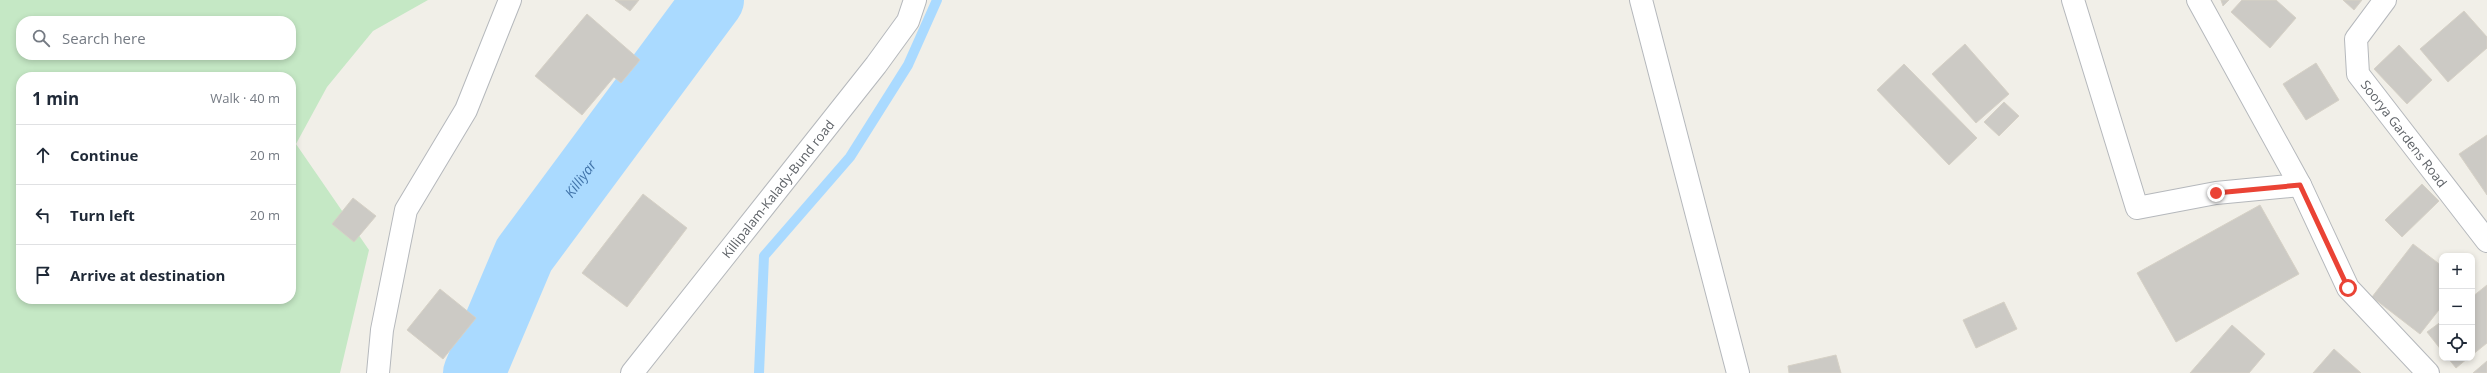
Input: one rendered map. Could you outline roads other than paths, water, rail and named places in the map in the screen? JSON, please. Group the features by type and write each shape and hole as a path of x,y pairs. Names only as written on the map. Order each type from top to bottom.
{"street":[{"path":"378,373 382,330 406,210 466,110 510,0"},
{"name":"Killipalam-Kalady-Bund road","path":"632,373 876,65 908,21 915,0"},
{"path":"1641,0 1738,373"},
{"path":"2073,0 2137,208 2216,193 2300,185"},
{"path":"2198,0 2300,185 2348,288 2428,373"},
{"name":"Soorya Gardens Road","path":"2385,0 2356,39 2358,74 2487,241"}],"waterway":[{"name":"Killiyar","path":"474,373 524,255 713,0"},
{"path":"759,373 764,256 850,157 908,65 937,0"}]}
